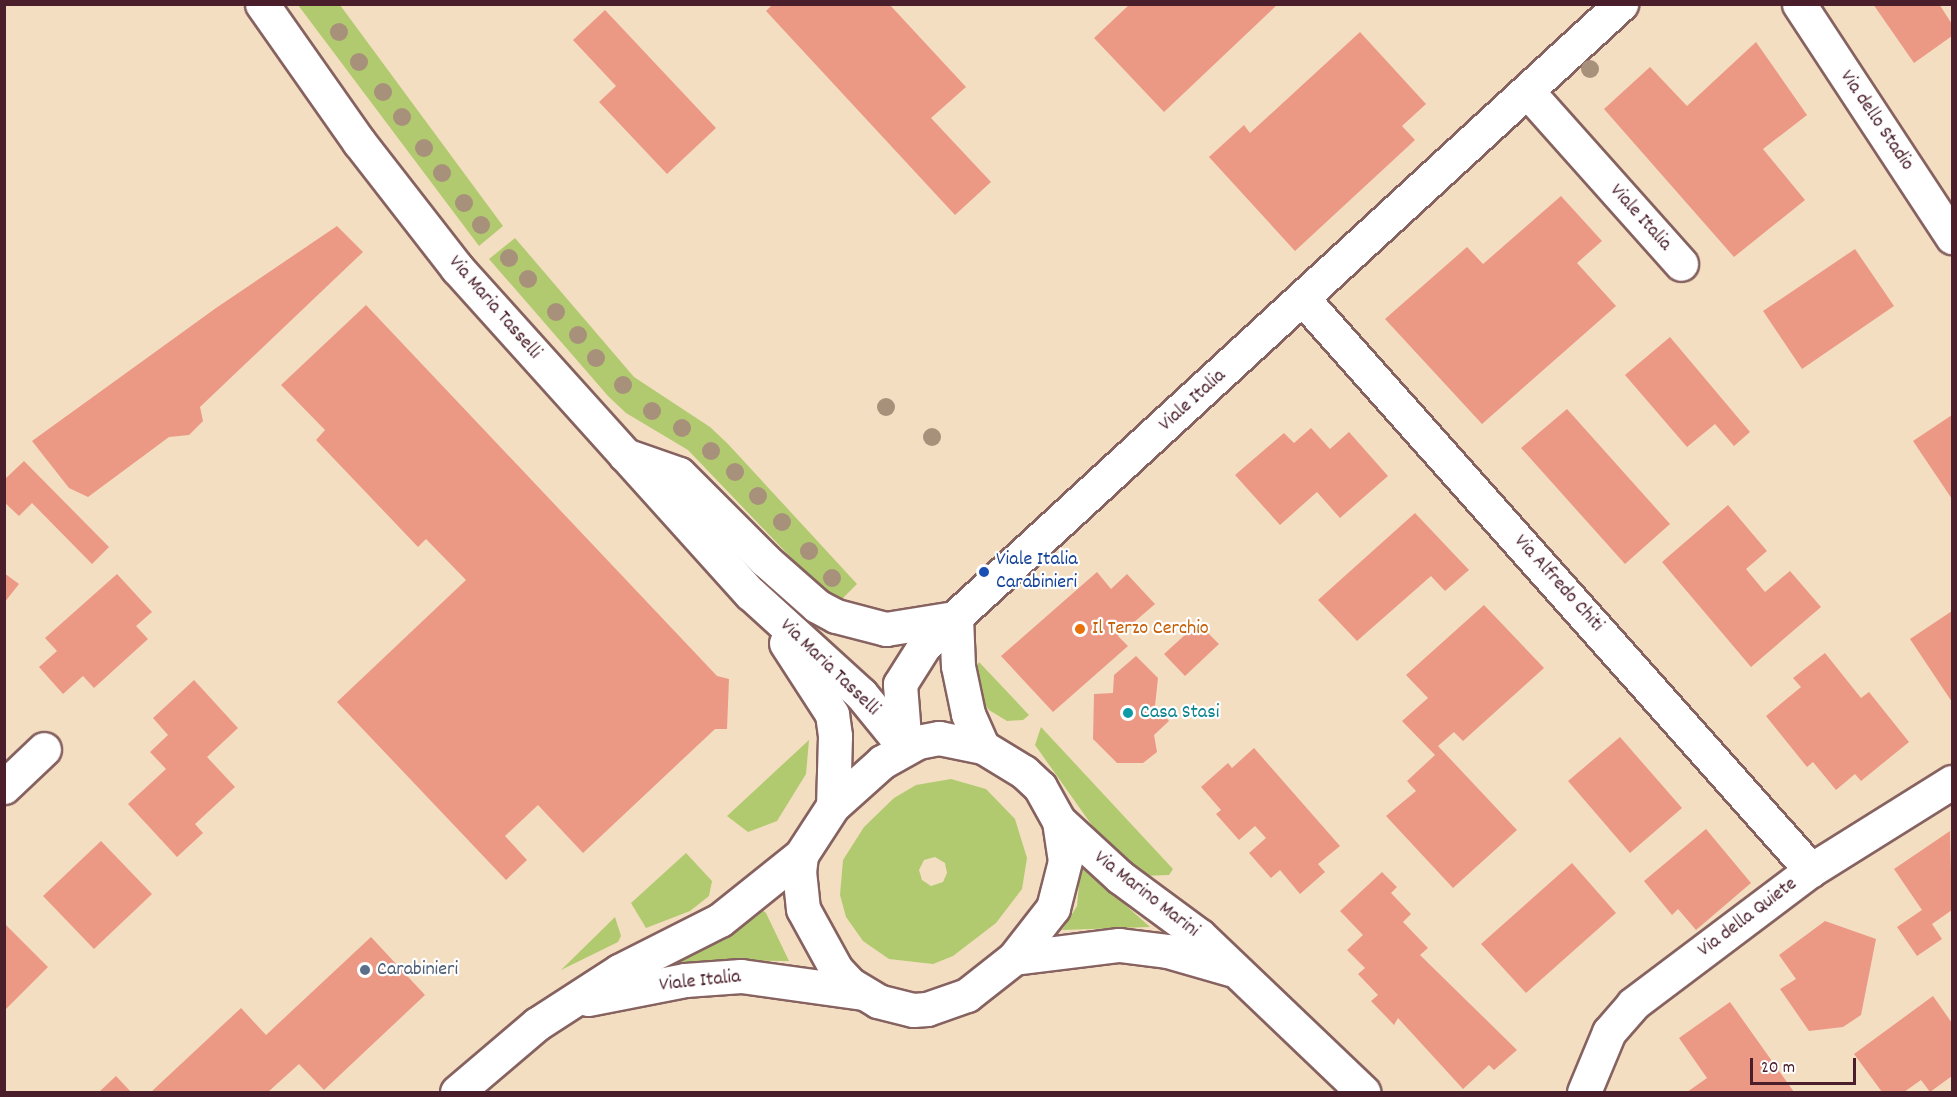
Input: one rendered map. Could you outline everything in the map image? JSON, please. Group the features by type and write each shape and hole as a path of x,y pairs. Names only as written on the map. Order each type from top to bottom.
{"street":[{"name":"Via Maria Tasselli","path":"262,4 359,142 457,268 750,592 861,694 905,748"},
{"name":"Viale Italia","path":"905,748 900,684 915,656 1304,300 1621,4"},
{"name":"Via dello Stadio","path":"1798,4 1953,237"},
{"name":"Viale Italia","path":"1528,92 1681,264"},
{"name":"Via Alfredo Chiti","path":"1304,300 1811,870"},
{"path":"625,455 679,474 765,560 817,606 836,616 886,629 956,617 955,646 961,684 968,714 982,747"},
{"name":"Via Maria Tasselli","path":"750,592 825,699 832,714 835,736 833,806"},
{"path":"939,738 982,747 1032,780 1059,821 1065,861 1056,897 1038,931 1014,958 967,995 927,1010 895,1007 863,993 836,969 810,928 799,890 801,855 833,806 882,762 905,748 939,738"},
{"path":"4,787 44,748"},
{"name":"Via della Quiete","path":"1584,1092 1600,1048 1622,1015 1811,870 1953,782"},
{"name":"Via Marino Marini","path":"1059,821 1120,877 1200,936 1232,970 1364,1092"},
{"name":"Viale Italia","path":"457,1092 537,1024 619,971 720,920 801,855"},
{"name":"Via Marino Marini","path":"1014,958 1119,945 1185,954 1232,970"},
{"name":"Viale Italia","path":"574,1002 685,980 730,976 863,993"}],"green space":[{"path":"298,5 340,5 503,226 479,246"},
{"path":"515,238 634,377 710,427 857,584 841,600 820,588 688,450 626,413 608,396 489,259"},
{"path":"979,662 1029,715 1023,720 1007,721 989,710 979,697 973,673"},
{"path":"1041,727 1173,869 1169,875 1141,876 1101,838 1035,745"},
{"path":"809,740 806,774 777,821 748,832 727,816"},
{"path":"951,779 986,789 1015,819 1027,858 1022,889 996,923 953,956 933,964 889,959 863,941 846,917 840,895 843,860 864,827 894,798 916,785","holes":["935,857 945,863 947,873 943,882 931,886 922,880 919,870 924,860"]},
{"path":"686,853 712,881 709,896 690,911 646,928 631,903"},
{"path":"1081,863 1150,927 1062,930 1077,906"},
{"path":"760,908 766,913 789,961 716,960 664,968 660,957"},
{"path":"615,917 621,936 618,942 561,970"}],"building":[{"path":"773,4 889,4 966,87 931,118 991,182 955,215 766,11"},
{"path":"1130,4 1278,4 1164,112 1094,38"},
{"path":"1873,4 1939,4 1952,24 1952,36 1914,63"},
{"path":"605,10 716,128 667,174 599,102 616,86 573,40"},
{"path":"1360,32 1426,104 1402,126 1415,140 1295,251 1209,157 1244,125 1250,133"},
{"path":"1756,42 1807,115 1763,149 1805,200 1734,257 1604,109 1650,67 1687,106"},
{"path":"1561,196 1602,241 1577,263 1616,306 1482,424 1385,319 1467,247 1483,264"},
{"path":"337,226 363,252 200,407 203,421 189,435 169,437 88,497 69,488 32,441 216,308"},
{"path":"1855,249 1894,306 1802,369 1763,311"},
{"path":"366,305 717,676 729,679 727,729 715,729 583,853 538,805 505,836 527,860 506,880 337,702 466,580 426,539 418,547 316,440 325,430 281,385"},
{"path":"1670,337 1750,432 1734,446 1715,424 1687,447 1625,375"},
{"path":"1567,409 1670,524 1625,564 1521,448"},
{"path":"1952,415 1952,499 1913,441"},
{"path":"1311,428 1330,449 1349,432 1388,476 1340,518 1317,492 1280,525 1235,475 1284,433 1294,443"},
{"path":"24,461 109,547 92,564 32,503 19,516 4,502 4,480"},
{"path":"1728,505 1767,551 1746,569 1765,592 1790,571 1821,607 1751,667 1662,562"},
{"path":"1415,513 1469,570 1445,591 1431,576 1357,641 1318,600"},
{"path":"1097,572 1111,589 1127,574 1155,604 1118,636 1128,646 1053,712 1001,656"},
{"path":"4,573 19,584 4,603"},
{"path":"117,574 152,612 136,626 148,639 94,688 83,676 63,694 39,667 57,651 45,638"},
{"path":"1484,605 1544,668 1463,741 1454,732 1438,746 1517,830 1453,888 1386,816 1416,791 1407,781 1435,755 1402,721 1428,698 1406,675"},
{"path":"1952,611 1952,702 1910,639"},
{"path":"1198,623 1219,644 1185,676 1164,654"},
{"path":"1825,653 1861,698 1869,692 1909,742 1861,781 1855,774 1836,790 1813,762 1807,767 1766,716 1801,687 1793,678"},
{"name":"Casa Stasi","path":"1136,656 1158,678 1155,706 1169,721 1154,735 1157,752 1143,763 1117,763 1093,739 1094,694 1113,693 1114,675"},
{"path":"194,680 238,728 207,757 235,787 195,824 203,833 177,857 128,804 166,769 150,752 168,735 153,718"},
{"path":"1620,737 1682,808 1630,853 1568,781"},
{"path":"1254,748 1340,846 1318,864 1325,872 1300,894 1280,870 1271,878 1249,853 1266,838 1255,826 1239,840 1216,814 1221,810 1201,787 1228,763 1232,768"},
{"path":"1706,829 1751,883 1696,930 1678,909 1672,915 1644,881"},
{"path":"1950,831 1952,910 1932,924 1942,939 1917,956 1897,927 1922,910 1894,869"},
{"path":"101,841 152,894 94,949 43,896"},
{"path":"1572,863 1616,913 1526,993 1481,944"},
{"path":"1382,872 1397,887 1391,893 1411,914 1403,922 1428,948 1420,955 1517,1050 1494,1070 1489,1065 1463,1089 1398,1018 1394,1025 1371,1001 1378,995 1358,974 1365,968 1347,950 1363,935 1340,911"},
{"path":"1825,921 1876,939 1861,1015 1843,1027 1809,1031 1780,989 1796,979 1779,955"},
{"path":"4,923 48,967 4,1011"},
{"path":"371,937 425,995 324,1090 299,1064 268,1092 151,1092 241,1008 266,1035"},
{"path":"1933,996 1952,1023 1952,1076 1930,1092 1921,1080 1904,1092 1882,1092 1854,1054"},
{"path":"1730,1002 1794,1092 1687,1092 1707,1078 1679,1038"},
{"path":"116,1076 131,1092 99,1092"}],"place":[{"name":"Viale Italia Carabinieri","path":"984,572"},
{"name":"Il Terzo Cerchio","path":"1080,629"},
{"name":"Casa Stasi","path":"1128,713"},
{"name":"Carabinieri","path":"365,970"}]}
